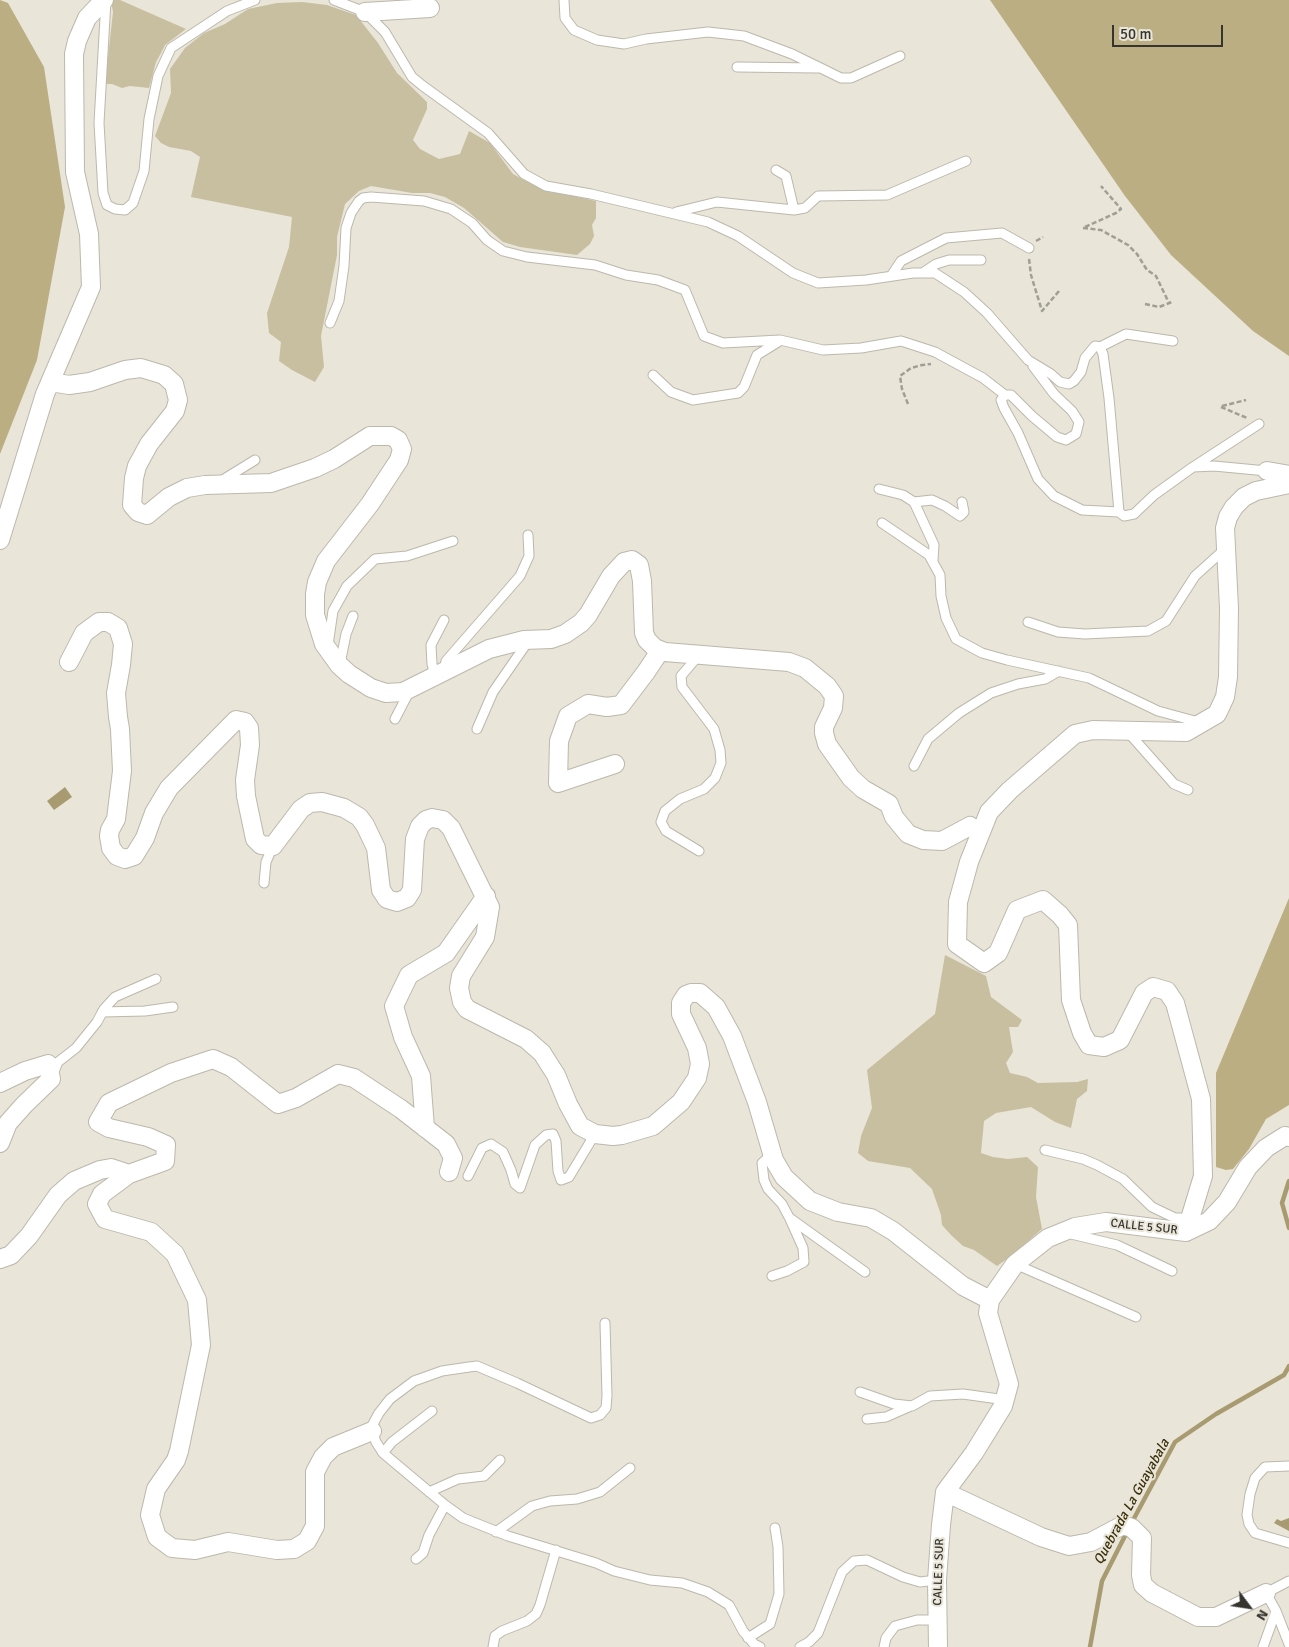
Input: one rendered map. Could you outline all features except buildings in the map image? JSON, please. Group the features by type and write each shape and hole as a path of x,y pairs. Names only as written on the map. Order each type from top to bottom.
{"street":[{"path":"0,540 45,394 91,287 89,234 75,172 74,54 77,41 87,18 105,0"},
{"path":"365,12 430,8"},
{"path":"51,382 69,385 90,382 133,368 149,369 164,375 170,380 178,394 175,412 149,444 140,460 134,478 132,505 138,512 147,515 179,491 196,486 270,483 315,468 370,436 391,436 398,440 402,449 399,460 370,504 326,561 317,582 315,594 315,615 320,635 328,650 339,665 349,674 378,691 395,694 410,690 489,648 511,642 551,639 572,630 588,615 610,576 624,562 632,560 639,565 642,581 644,633 651,645 660,651 789,662 805,668 827,686 834,696 834,708 824,727 824,733 827,744 846,773 857,784 889,804 894,817 908,834 923,840 942,841 970,826 980,833 989,812 1010,790 1075,734 1093,730 1186,732 1217,714 1225,697 1228,676 1229,635 1225,528 1228,517 1234,507 1244,497 1256,491 1289,484"},
{"path":"1267,471 1289,475"},
{"path":"69,662 84,633 99,622 108,622 118,628 123,644 116,693 122,771 116,819 109,836 111,848 117,856 125,859 134,856 154,813 169,788 232,722 239,720 245,722 249,728 250,745 245,780 248,811 255,839 261,844 273,846 305,806 322,802 344,808 359,818 365,825 376,848 381,890 387,899 397,902 407,898 412,890 414,846 417,834 426,820 437,818 443,820 451,828 486,896 490,908 485,937 461,976 459,988 462,1002 467,1009 517,1034 535,1046 546,1058 556,1075 580,1126 596,1134 613,1136 653,1126 672,1110 690,1090 699,1071 698,1048 682,1014 681,1003 686,995 696,993 704,995 716,1007 732,1036 758,1102 772,1154 784,1177 810,1201 838,1212 872,1218 893,1231 964,1286 990,1300"},
{"path":"615,764 558,782 559,741 568,716 588,704 607,707 621,705 660,651"},
{"name":"CALLE 5 SUR","path":"938,1647 937,1580 945,1492 974,1453 1006,1400 1010,1384 988,1313 990,1300 1015,1264 1048,1238 1075,1227 1106,1222 1188,1225 1202,1176 1201,1099 1175,1002 1167,991 1153,987 1144,994 1120,1040 1104,1047 1088,1044 1082,1033 1071,1000 1068,925 1043,900 1017,910 998,953 984,963 957,944 958,902 969,862 980,833"},
{"path":"425,1128 421,1076 403,1037 394,1006 409,976 446,953 486,896"},
{"path":"372,1431 333,1447 323,1457 315,1472 315,1526 307,1541 294,1549 277,1550 228,1542 196,1550 172,1548 157,1537 150,1515 156,1489 176,1460 179,1451 201,1345 197,1300 175,1254 151,1232 105,1218 97,1204 102,1194 129,1174 165,1161 166,1145 148,1137 109,1128 98,1122 109,1103 171,1073 213,1059 231,1067 278,1104 296,1098 338,1074 354,1078 380,1094 446,1144 453,1158 449,1172"},
{"path":"0,1083 25,1071 48,1064 51,1079 8,1123 0,1143"},
{"path":"1188,1225 1209,1221 1227,1202 1248,1167 1266,1148 1285,1136 1289,1137"},
{"path":"0,1259 11,1255 29,1236 58,1195 74,1181 100,1170 111,1168 129,1174"},
{"path":"945,1492 1041,1537 1069,1546 1091,1542 1128,1527 1142,1538 1140,1575 1143,1585 1152,1593 1198,1617 1216,1617 1266,1593"}],"lane":[{"path":"105,0 100,123 104,193 107,204 115,209 125,210 133,203 144,171 149,119 158,76 171,48 227,11 255,0"},
{"path":"330,323 339,301 344,266 346,228 351,213 359,201 371,196 424,201 451,210 472,223 487,240 503,251 527,257 595,264 626,276 658,280 685,290 704,336 723,344 780,340 823,350 861,348 901,341 935,352 983,378 1005,395 1011,395 1057,438 1066,440 1076,434 1079,422 1072,411 1054,394 1028,360 987,313 964,292 935,273 924,272 866,280 818,283 793,273 738,236 708,222 673,212 546,186 524,174 488,133 412,77 385,32 365,12 334,0"},
{"path":"564,0 565,18 574,30 598,40 624,44 646,39 708,32 744,36 792,54 841,78 851,78 900,56"},
{"path":"737,67 820,68"},
{"path":"673,212 717,202 794,210 805,208 818,196 887,195 966,161"},
{"path":"776,170 786,176 794,210"},
{"path":"891,276 901,261 946,238 1002,233 1029,248"},
{"path":"924,272 936,264 949,260 982,260"},
{"path":"1028,360 1060,382 1069,384 1078,376 1085,358 1095,346 1100,347 1126,334 1173,342"},
{"path":"653,375 671,392 693,400 738,393 744,387 757,355 780,340"},
{"path":"1100,347 1103,354 1110,398 1119,512"},
{"path":"1005,395 1001,400 1004,408 1018,433 1038,479 1054,496 1082,510 1119,512 1124,516 1134,514 1154,495 1193,467 1260,424"},
{"path":"214,485 255,460"},
{"path":"1193,467 1214,466 1267,471"},
{"path":"880,489 903,495 914,502 934,545 932,561"},
{"path":"914,502 932,500 960,516 964,512 962,502"},
{"path":"882,522 929,554 940,574 941,596 946,618 956,639 991,655 1089,678 1158,711 1202,724"},
{"path":"444,620 431,644 432,664 439,674 446,661 520,576 529,556 528,535"},
{"path":"328,650 333,610 347,586 375,559 407,556 453,540"},
{"path":"1028,622 1058,632 1085,634 1148,631 1166,621 1195,576 1226,548"},
{"path":"339,665 346,634 353,616"},
{"path":"478,730 493,692 529,640"},
{"path":"699,655 681,676 682,687 714,729 720,750 721,763 715,778 704,789 680,799 672,805 665,811 661,822 666,831 699,851"},
{"path":"914,766 928,739 959,713 991,693 1018,684 1045,679 1059,672"},
{"path":"396,719 410,690"},
{"path":"1126,731 1174,784 1188,790"},
{"path":"264,883 266,862 273,846"},
{"path":"51,1079 58,1062 76,1048 102,1012 116,997 156,979"},
{"path":"102,1012 173,1007"},
{"path":"468,1176 482,1148 491,1144 503,1152 515,1184 520,1188 535,1145 546,1135 552,1134 556,1141 558,1171 561,1180 569,1177 596,1134"},
{"path":"1045,1150 1083,1159 1097,1165 1123,1179 1152,1207 1188,1225"},
{"path":"772,1154 762,1163 764,1180 768,1189 782,1204 790,1219 803,1248 804,1262 772,1276"},
{"path":"790,1219 865,1272"},
{"path":"1062,1232 1117,1245 1172,1270"},
{"path":"1015,1264 1136,1317"},
{"path":"605,1323 607,1396 606,1408 600,1415 590,1418 477,1366 442,1371 414,1381 390,1399 373,1424 372,1431 376,1442 383,1453 463,1518 496,1532 633,1576 650,1580 682,1583 708,1592 729,1605 748,1638 760,1647"},
{"path":"860,1392 894,1404 912,1406"},
{"path":"867,1419 886,1417 930,1396 963,1394 1006,1400"},
{"path":"383,1453 392,1442 432,1410"},
{"path":"429,1492 458,1479 484,1476 500,1460"},
{"path":"1289,1466 1265,1466 1255,1478 1246,1516 1255,1533 1289,1543"},
{"path":"496,1532 532,1506 550,1501 577,1499 600,1492 630,1468"},
{"path":"416,1559 423,1553 429,1535 445,1505"},
{"path":"748,1638 770,1624 779,1594 778,1547 775,1528"},
{"path":"493,1647 495,1636 502,1631 527,1621 536,1614 556,1550"},
{"path":"800,1647 809,1642 818,1633 842,1572 854,1562 867,1560 903,1577 920,1582 937,1580"},
{"path":"1289,1581 1266,1593 1289,1644"},
{"path":"1263,1647 1276,1612"},
{"path":"884,1647 886,1638 895,1626 917,1620 938,1620"}],"path":[{"path":"1100,186 1121,209 1083,228 1101,230 1128,245 1137,254 1147,270 1156,276 1171,302 1160,307 1145,304"},
{"path":"1043,237 1029,248 1031,275 1042,311 1059,291"},
{"path":"908,404 902,389 900,376 912,368 922,365 953,362"},
{"path":"1246,400 1221,407 1260,424"}],"shaded area":[{"path":"0,0 8,3 44,67 65,207 37,360 0,454"},
{"path":"111,0 120,0 186,29 165,45 156,62 149,88 130,86 122,88 112,84 105,84 113,12"},
{"path":"990,0 1289,0 1289,356 1253,331 1171,255 1125,196"},
{"path":"302,2 327,5 356,15 378,43 397,73 427,102 427,109 413,140 420,149 439,159 460,154 469,131 490,143 513,174 542,189 596,201 596,218 592,225 594,236 590,244 577,255 520,247 503,242 464,208 445,197 430,193 412,193 371,186 359,191 345,204 337,237 337,255 321,336 324,367 315,382 279,361 281,342 269,333 267,313 289,247 292,217 191,197 200,157 191,151 169,147 161,143 155,136 171,93 170,69 185,48 204,33 225,24 248,9 277,3"},
{"path":"65,787 72,797 54,810 47,801"},
{"path":"1289,898 1289,1105 1266,1119 1249,1149 1233,1169 1226,1170 1216,1167 1216,1073"},
{"path":"945,955 986,976 991,997 1022,1020 1018,1027 1009,1027 1013,1052 1006,1063 1010,1073 1027,1077 1038,1083 1077,1082 1088,1079 1087,1091 1077,1099 1071,1128 1055,1122 1031,1107 996,1113 984,1121 981,1153 1008,1159 1027,1157 1038,1167 1036,1197 1042,1229 997,1266 974,1250 963,1246 942,1225 941,1215 932,1189 910,1168 868,1161 858,1153 861,1136 872,1108 867,1070 935,1014"},
{"path":"1289,1518 1289,1531 1274,1523 1277,1519 1281,1521"}],"waterway":[{"name":"Quebrada La Guayabala","path":"1289,1181 1282,1203 1289,1228"},
{"name":"Quebrada La Guayabala","path":"1131,1524 1175,1442 1216,1414 1284,1375 1289,1366"},
{"name":"Quebrada La Guayabala","path":"1090,1647 1102,1581 1128,1530"}]}
